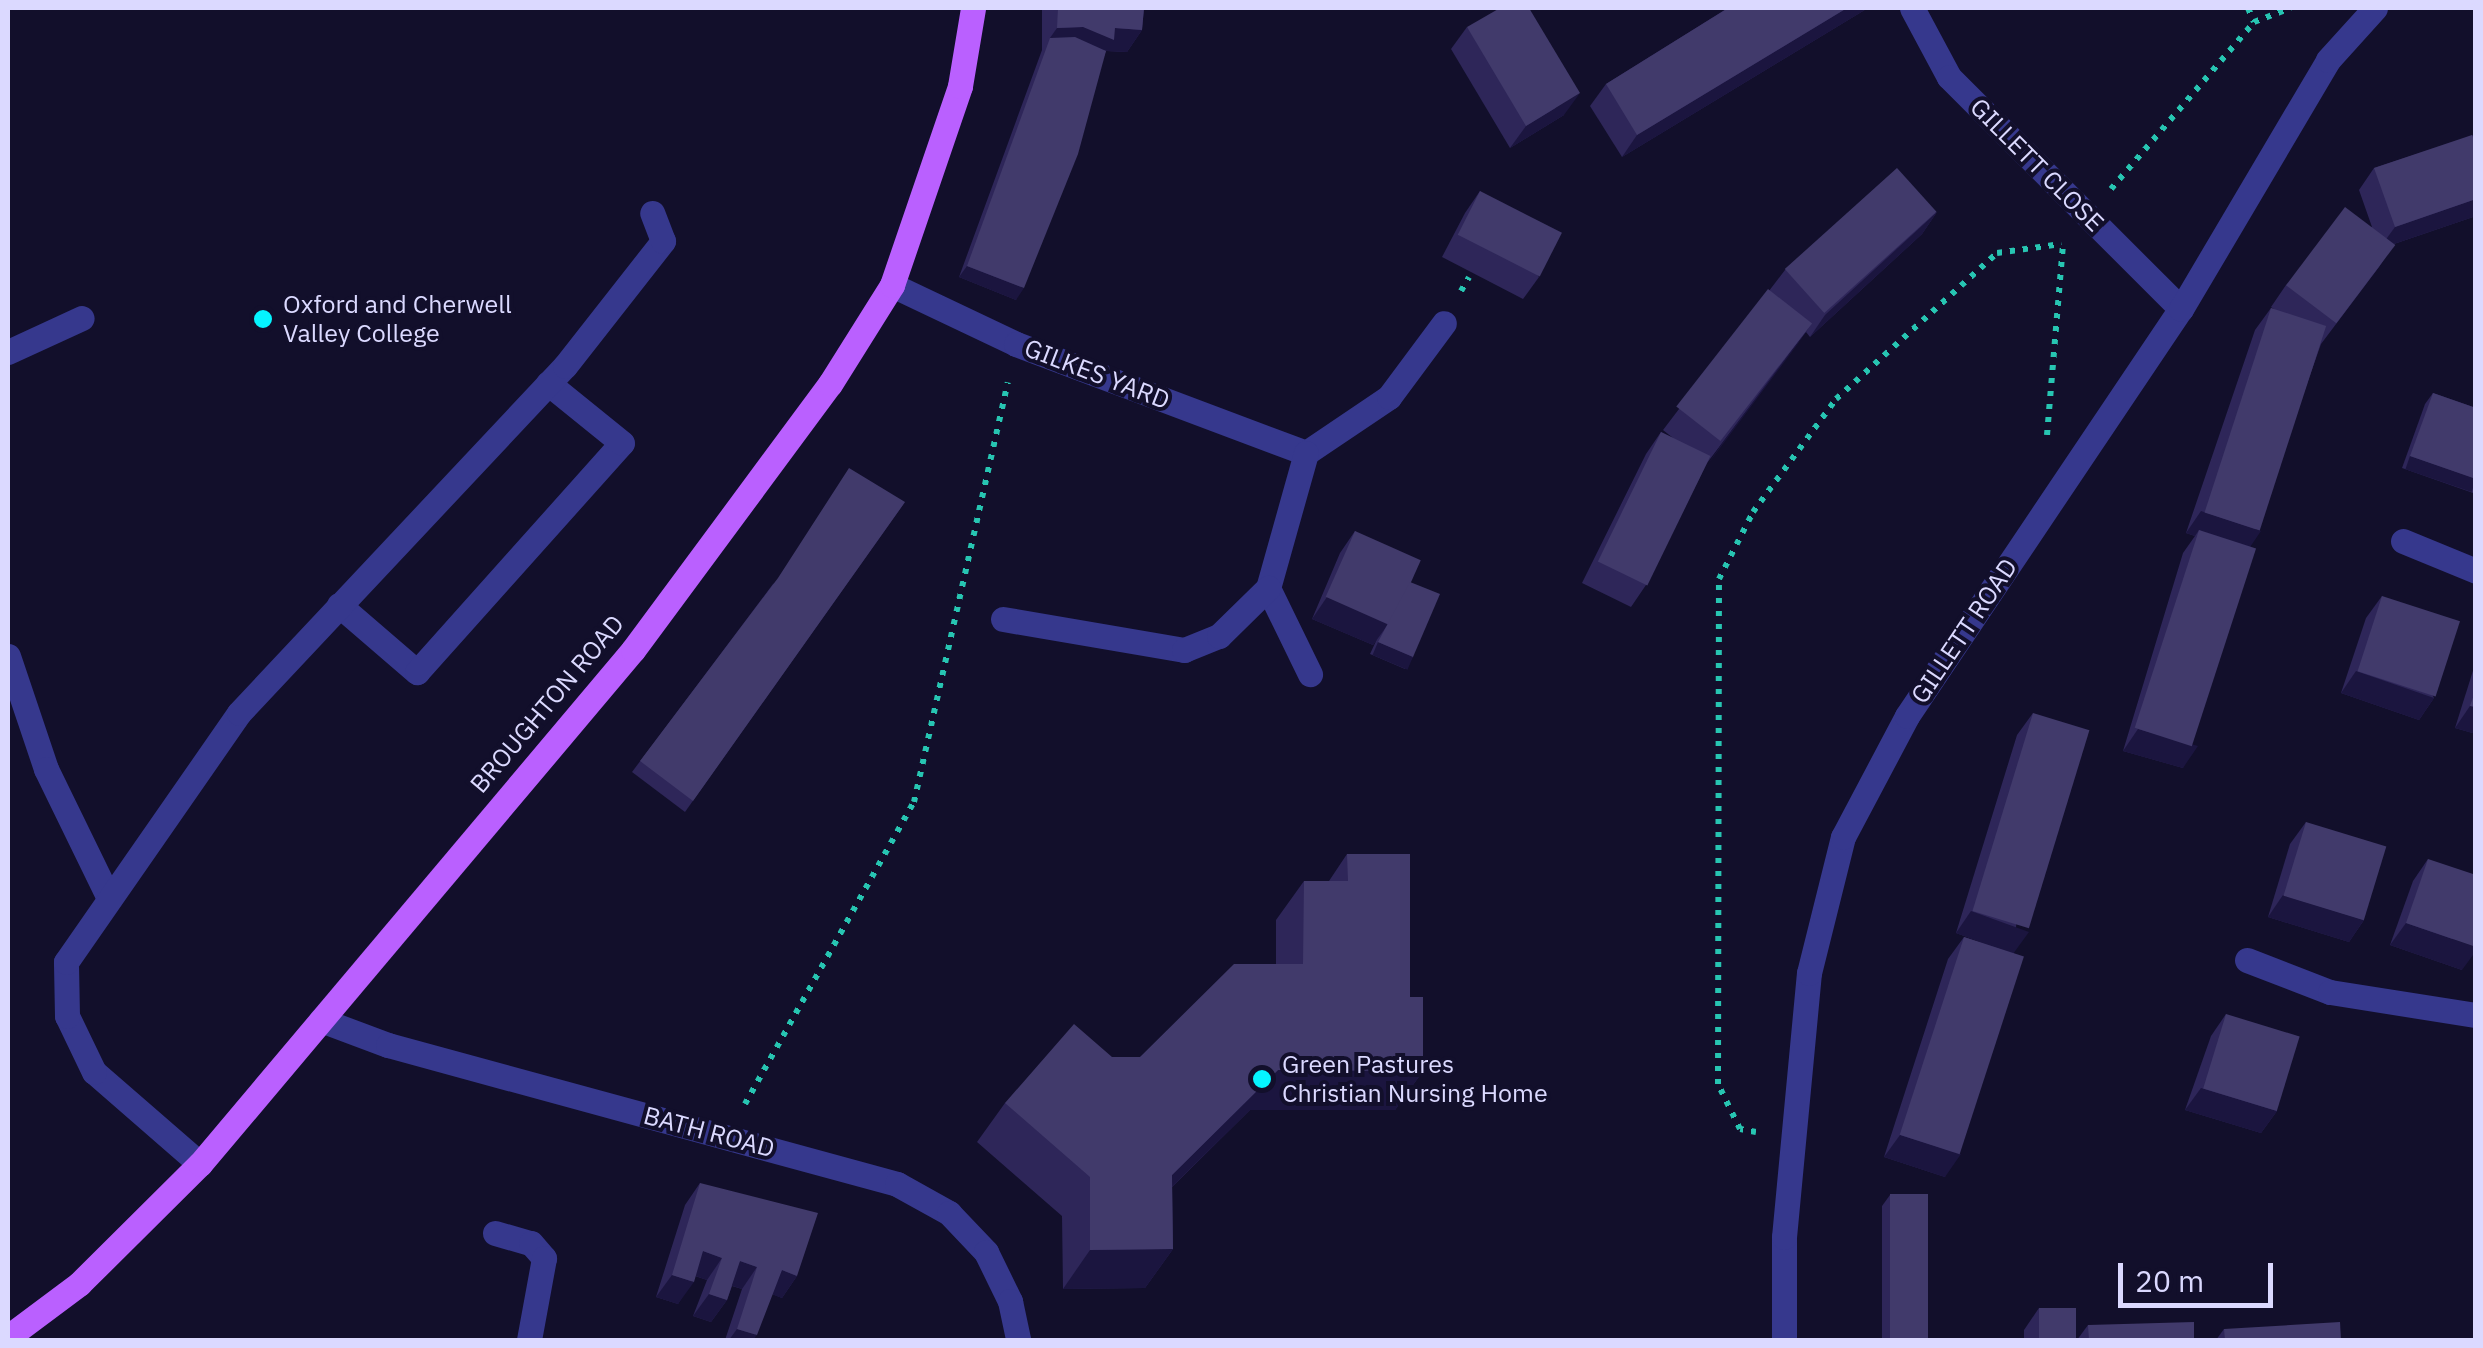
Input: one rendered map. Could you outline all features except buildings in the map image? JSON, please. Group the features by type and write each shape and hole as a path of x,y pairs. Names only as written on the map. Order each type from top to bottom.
{"main road":[{"name":"BROUGHTON ROAD","path":"8,1337 80,1284 200,1164 632,650 830,384 892,284 960,86 973,8"}],"street":[{"name":"GILLETT CLOSE","path":"1912,8 1949,77 2181,309"},
{"name":"GILLETT ROAD","path":"1784,1340 1793,1139 1809,973 1843,837 1907,716 2181,309 2328,60 2376,8"},
{"path":"200,1164 94,1072 67,1016 66,962 108,896 240,712 548,384 663,241 652,213"},
{"name":"GILKES YARD","path":"892,284 1016,344 1306,453"},
{"path":"8,352 82,318"},
{"path":"1003,619 1184,650 1219,636 1268,588 1306,453 1389,397 1444,324"},
{"path":"339,606 416,672 622,443 548,384"},
{"path":"2403,541 2476,571"},
{"path":"1268,588 1310,674"},
{"path":"8,656 46,769 108,896"},
{"path":"2247,960 2330,992 2476,1015"},
{"name":"BATH ROAD","path":"321,1020 388,1045 897,1184 949,1212 986,1252 1010,1301 1018,1340"},
{"path":"495,1233 531,1243 544,1258 529,1340"}],"path":[{"path":"2248,8 2254,22"},
{"path":"1793,1139 1740,1129 1718,1084 1720,579 1754,512 1836,398 1998,253 2062,244"},
{"path":"727,1136 914,802 1016,344"}],"place":[{"name":"Oxford and Cherwell Valley College","path":"263,319"},
{"name":"Green Pastures Christian Nursing Home","path":"1262,1079"}]}
